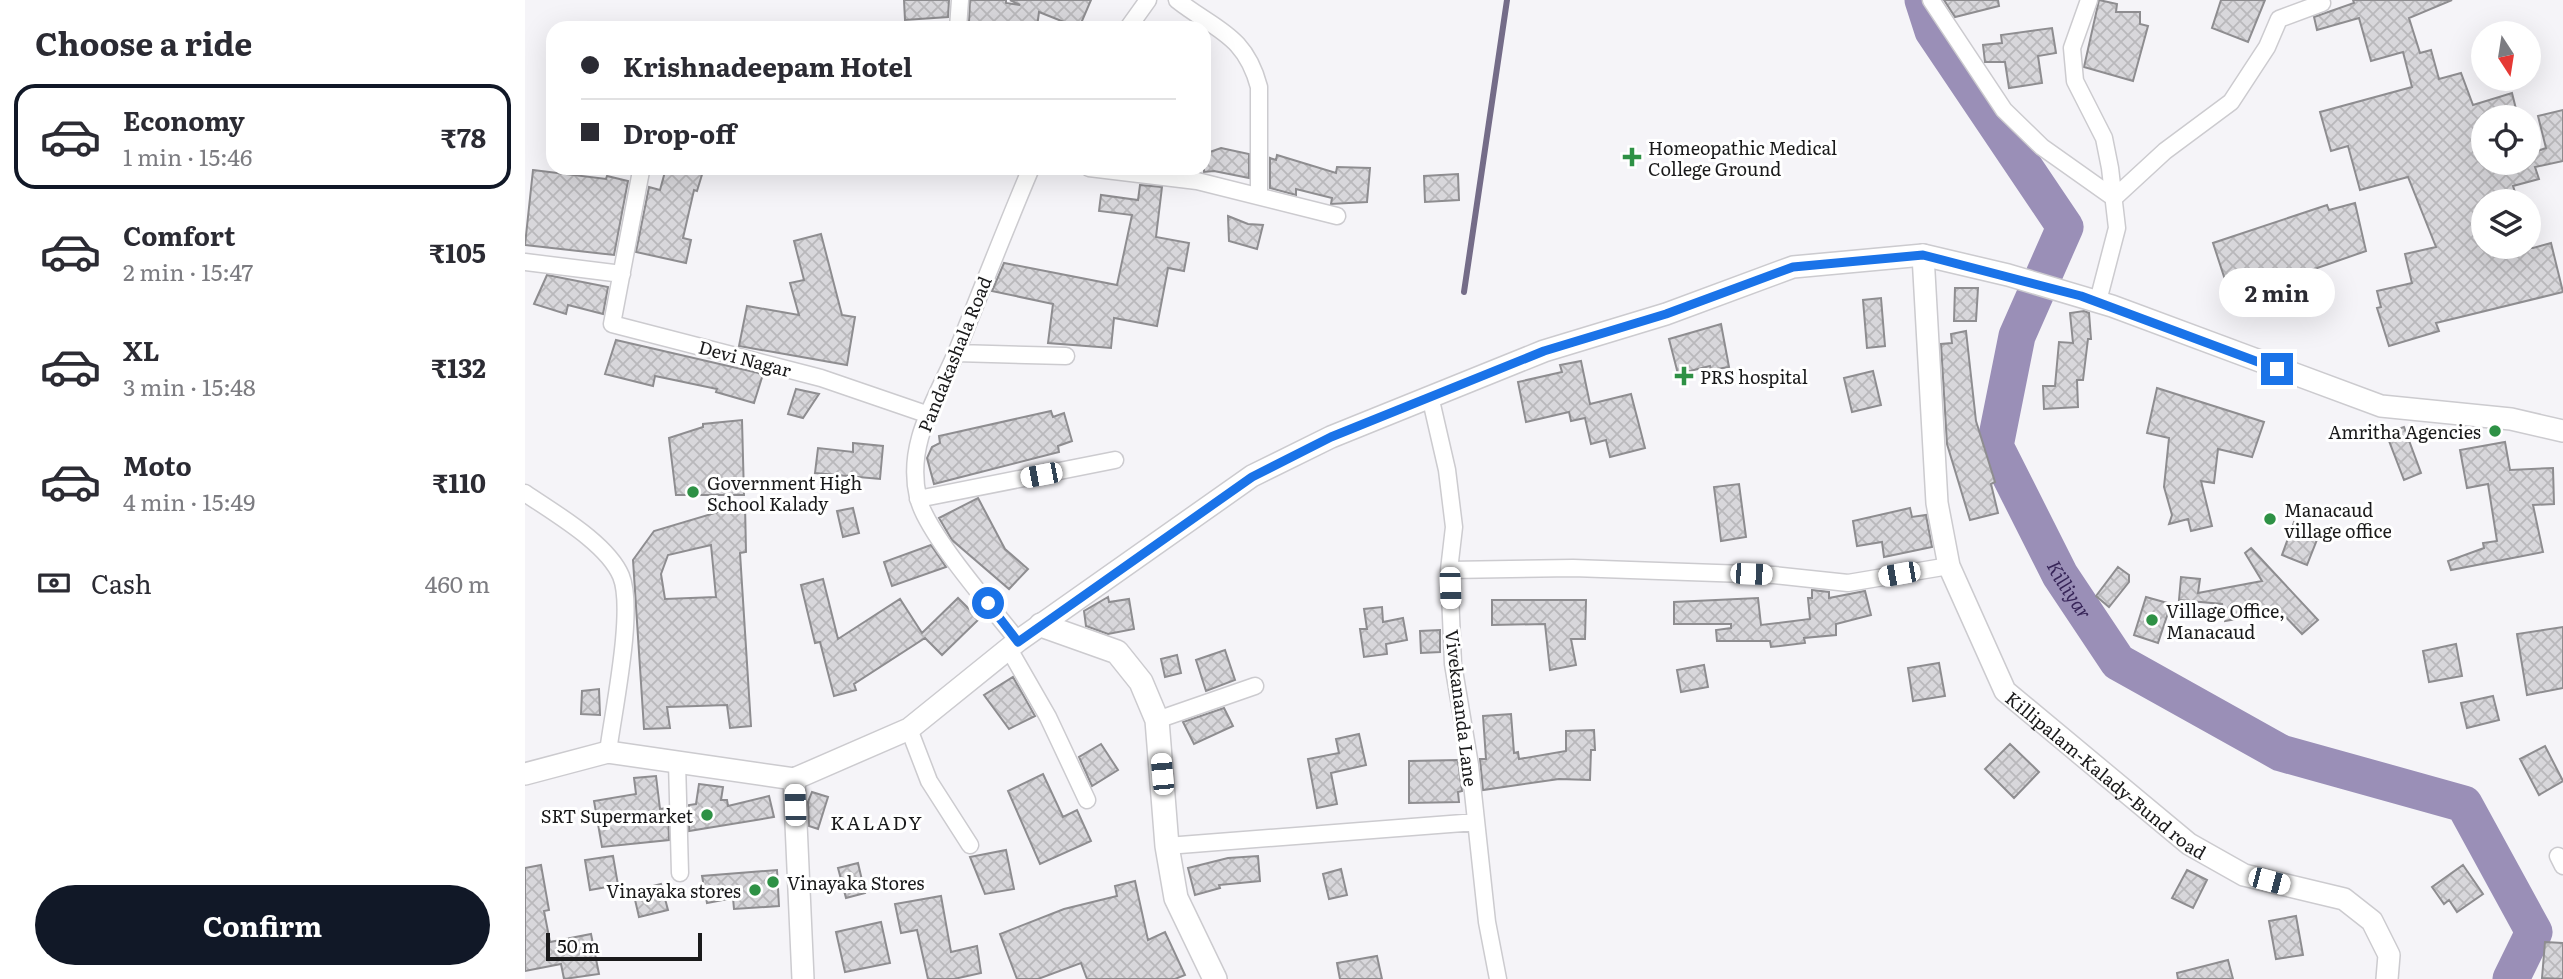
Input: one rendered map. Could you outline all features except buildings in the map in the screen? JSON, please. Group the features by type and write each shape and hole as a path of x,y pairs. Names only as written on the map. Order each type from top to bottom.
{"main road":[{"path":"1041,625 1117,652 1141,682 1157,720 1167,846 1176,898 1215,979"}],"street":[{"path":"958,21 960,0"},
{"path":"1133,21 1148,0"},
{"path":"1177,0 1207,21"},
{"path":"1931,0 2004,110 2042,146 2114,198"},
{"path":"2089,0 2072,48 2075,81 2104,138 2117,228 2089,298"},
{"path":"2114,198 2165,151 2231,102 2267,47 2279,19 2322,3"},
{"path":"1211,24 1239,43 1255,73 1259,87 1259,195"},
{"name":"Devi Nagar","path":"640,175 611,324 821,378 926,415"},
{"name":"Pandakashala Road","path":"1028,175 956,353 926,415 917,450 918,499 934,530 1013,645 1087,800"},
{"path":"1147,175 1197,181 1337,216"},
{"path":"525,774 608,752 794,779 909,729 1013,645 1252,477 1331,437 1544,351 1666,314 1793,267 1923,255 2089,298 2381,406 2511,419 2563,431"},
{"name":"Killipalam-Kalady-Bund road","path":"1923,255 1937,503 1949,566 2005,691 2189,844 2244,875 2344,899 2372,921 2389,955 2387,979"},
{"path":"525,262 622,274"},
{"path":"956,353 1066,356"},
{"name":"Vivekananda Lane","path":"1430,396 1447,470 1454,527 1449,570 1453,664 1476,822 1487,922 1498,979"},
{"path":"918,499 1115,460"},
{"path":"525,493 590,538 621,576 626,604 608,752"},
{"path":"1449,570 1573,568 1774,575 1848,583 1949,566"},
{"path":"1157,720 1255,686"},
{"path":"909,729 929,781 970,845"},
{"path":"677,762 680,873"},
{"path":"794,779 800,964 803,979"},
{"path":"1167,846 1476,822"}],"waterway":[{"path":"1464,292 1507,0"},
{"name":"Killiyar","path":"1923,0 1933,31 2065,227 2017,336 1995,446 2060,575 2118,662 2281,753 2464,804 2534,932 2511,979"}],"place":[{"name":"Homeopathic Medical College Ground","path":"1632,157"},
{"name":"PRS hospital","path":"1684,376"},
{"name":"Amritha Agencies","path":"2495,431"},
{"name":"Government High School Kalady","path":"693,492"},
{"name":"Manacaud village office","path":"2270,519"},
{"name":"Village Office, Manacaud","path":"2152,620"},
{"name":"SRT Supermarket","path":"707,815"},
{"name":"Vinayaka Stores","path":"773,882"},
{"name":"Vinayaka stores","path":"755,890"}],"district":[{"name":"KALADY","path":"877,822"}],"route":[{"path":"988,603 1018,642 1252,477 1331,437 1544,351 1666,314 1793,267 1923,255 2081,296 2277,369"}]}
